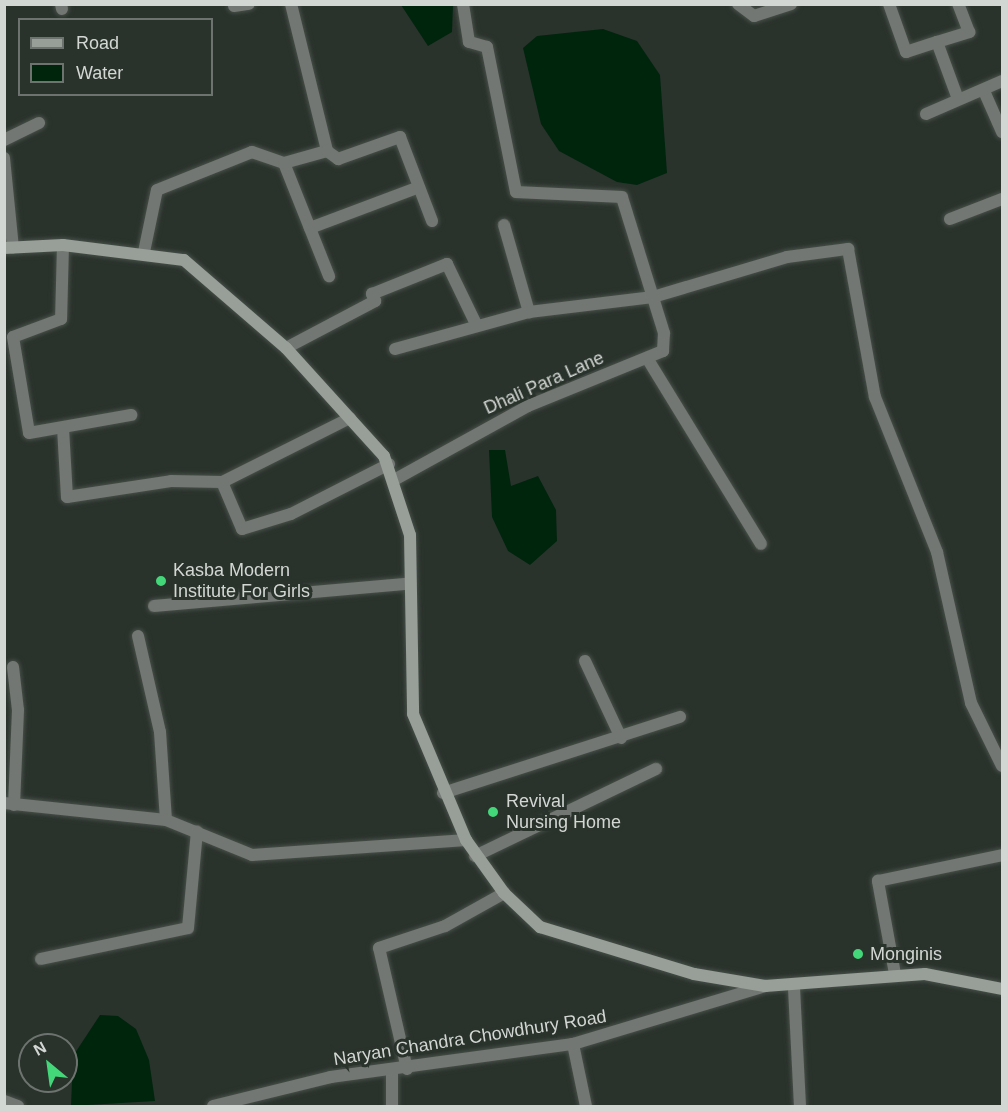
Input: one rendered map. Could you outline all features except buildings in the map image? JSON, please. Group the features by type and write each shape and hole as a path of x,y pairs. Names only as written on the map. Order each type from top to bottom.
{"main road":[{"path":"9,248 63,245 166,254 196,268 286,348 389,464 410,534 407,584 411,699 443,793 466,840 504,892 540,927 571,940 694,974 765,986 794,988 895,974 953,976 1002,989"}],"street":[{"path":"234,6 249,4"},
{"path":"291,4 327,151"},
{"path":"463,4 469,42 487,47 516,192 622,197 653,297"},
{"path":"738,4 754,16 791,4"},
{"path":"889,4 906,52 969,32 958,4"},
{"path":"938,42 958,99"},
{"path":"926,114 958,99 984,91 1002,81"},
{"path":"984,91 1002,132"},
{"path":"4,140 39,123"},
{"path":"144,252 153,198 164,184 252,152 284,162 327,151 341,158 400,137 432,221"},
{"path":"4,158 9,248"},
{"path":"284,162 329,276"},
{"path":"310,228 419,187"},
{"path":"950,219 1002,199"},
{"path":"504,225 529,312"},
{"path":"63,245 61,319 13,337 29,433 131,415"},
{"path":"395,349 476,324 529,312 653,297 787,257 842,248 851,253 874,397 937,552 971,704 1002,766"},
{"path":"286,348 375,301 372,294 447,264 476,324"},
{"name":"Dhali Para Lane","path":"394,480 528,406 663,351 664,333 653,297"},
{"path":"646,358 761,544"},
{"path":"63,428 68,497 171,481 222,482 350,418"},
{"path":"222,482 242,529 291,514 389,464"},
{"path":"154,606 407,584"},
{"path":"138,636 160,732 166,820"},
{"path":"585,661 621,738"},
{"path":"13,667 18,710 9,804 166,820 252,855 466,840"},
{"path":"443,793 621,738 680,717"},
{"path":"476,856 656,768"},
{"path":"40,959 188,928 197,831"},
{"path":"895,974 878,881 1002,855"},
{"path":"407,1068 379,948 445,926 504,892"},
{"name":"Naryan Chandra Chowdhury Road","path":"213,1107 330,1077 392,1071 573,1044 642,1028 765,986"},
{"path":"794,988 800,1107"},
{"path":"573,1044 586,1107"},
{"path":"392,1071 392,1107"},
{"path":"4,1101 18,1107"}],"water":[{"path":"401,5 453,5 452,32 428,46"},
{"path":"603,29 637,41 660,75 667,173 637,185 617,182 559,151 541,124 523,48 537,36"},
{"path":"489,450 505,450 511,486 538,476 556,510 557,541 530,565 508,551 492,517"},
{"path":"100,1015 118,1016 136,1029 149,1060 155,1101 71,1106 72,1093 78,1093 78,1048"}],"place":[{"name":"Kasba Modern Institute For Girls","path":"161,581"},
{"name":"Revival Nursing Home","path":"493,812"},
{"name":"Monginis","path":"858,954"}]}
